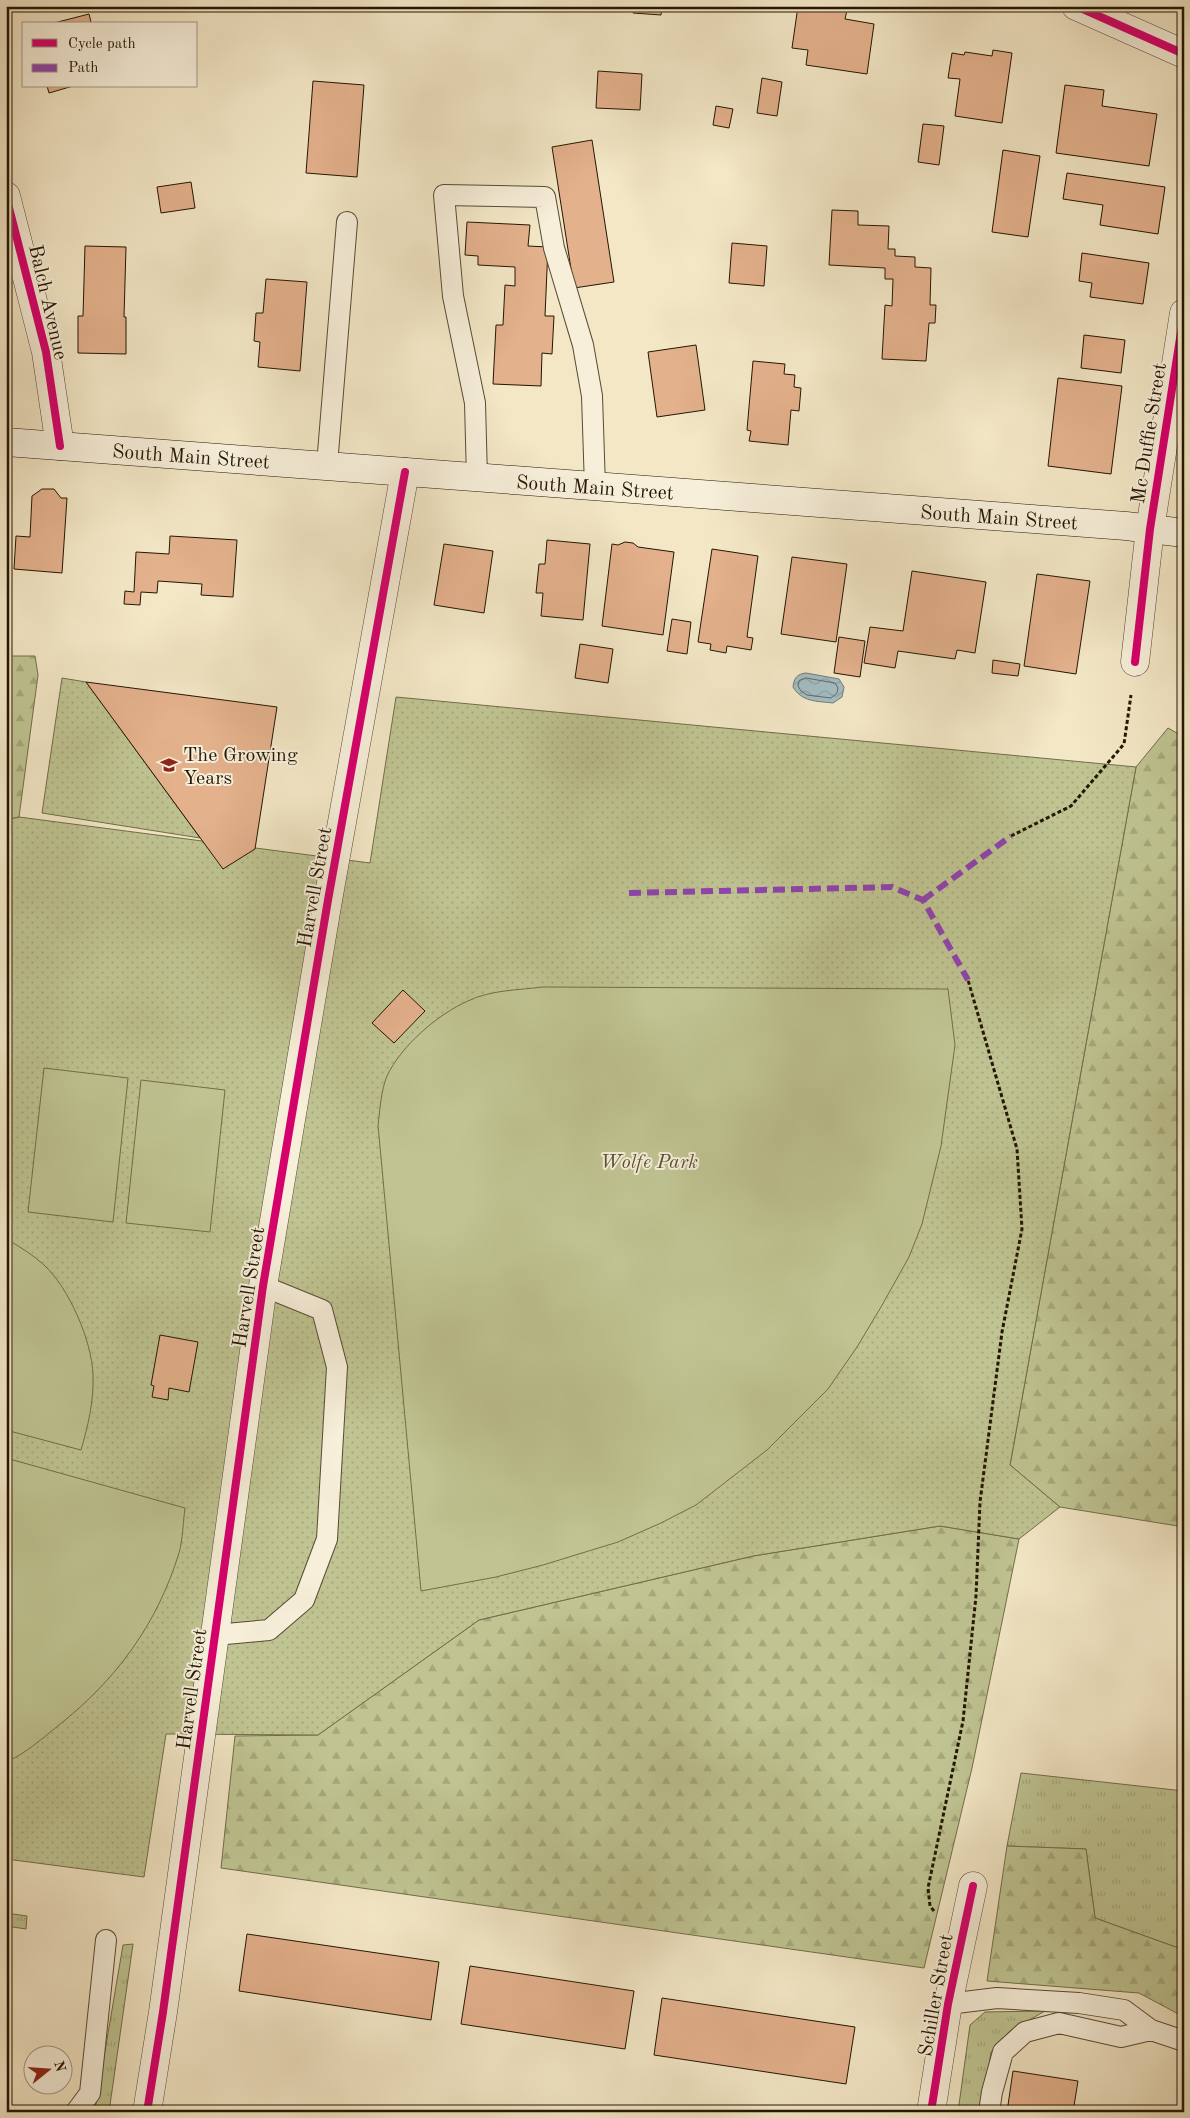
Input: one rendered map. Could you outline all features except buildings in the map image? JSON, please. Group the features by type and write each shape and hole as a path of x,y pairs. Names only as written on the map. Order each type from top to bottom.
{"street":[{"path":"1076,6 1184,54"},
{"name":"Balch Avenue","path":"6,196 46,352 60,446"},
{"name":"Mc Duffie Street","path":"1150,528 1184,312"},
{"name":"South Main Street","path":"6,442 1150,528 1184,533"},
{"name":"Harvell Street","path":"147,2112 165,2003 263,1286 328,900 405,472"},
{"path":"1136,662 1150,528"},
{"name":"Schiller Street","path":"931,2112 948,2004 973,1886"}],"lane":[{"path":"477,478 474,403 453,296 444,196 545,197 554,248 583,345 592,396 595,487"},
{"path":"327,466 347,222"},
{"path":"215,1635 269,1630 304,1600 326,1539 337,1367 322,1310 263,1286"},
{"path":"76,2112 90,2093 106,1940"},
{"path":"948,2004 997,1998 1079,2003 1124,2010 1150,2030 1184,2041"},
{"path":"989,2112 992,2092 1003,2052 1025,2032 1060,2023 1121,2037 1150,2030"}],"path":[{"path":"1011,836 1070,806 1124,744 1136,662"},
{"path":"961,1938 930,1906 928,1888 962,1721 976,1596 980,1502 1002,1332 1022,1229 1017,1149 968,980"}],"green space":[{"path":"6,656 35,656 38,675 19,817 6,820"},
{"path":"62,678 86,682 200,838 42,813"},
{"name":"Wolfe Park","path":"396,697 1136,767 1010,1465 1060,1507 1019,1539 940,1526 753,1556 479,1620 318,1735 166,1734 144,1877 6,1859 6,820 19,817 370,863"},
{"path":"1168,728 1184,737 1184,1527 1060,1507 1010,1465 1136,767"},
{"path":"543,987 948,989 955,1045 941,1146 922,1224 909,1257 881,1307 857,1347 828,1389 767,1450 696,1505 618,1542 496,1577 421,1591 378,1125 382,1094 387,1076 401,1053 422,1032 445,1014 477,997 505,991"},
{"path":"44,1068 128,1078 113,1222 28,1212"},
{"path":"141,1080 225,1090 210,1232 126,1223"},
{"path":"6,1239 35,1258 53,1275 70,1301 84,1331 92,1361 93,1394 81,1450 6,1430"},
{"path":"6,1458 185,1508 179,1553 170,1579 147,1626 132,1648 117,1669 80,1707 34,1745 6,1762"},
{"path":"940,1526 1019,1539 972,1768 924,1968 221,1868 235,1736 318,1735 479,1620 753,1556"},
{"path":"1021,1773 1184,1791 1184,1950 1095,1918 1086,1849 1007,1846"},
{"path":"1007,1846 1086,1849 1095,1918 1184,1950 1184,2017 1139,1993 987,1981"},
{"path":"6,1913 27,1916 26,1929 6,1926"},
{"path":"133,1944 109,2112 89,2112 96,2104 123,1945"},
{"path":"1045,2011 1010,2031 991,2052 982,2112 958,2112 970,2025 985,2012"}],"water":[{"path":"806,673 839,679 844,687 842,697 833,703 810,700 801,696 793,687 793,684 798,675"}],"marked path":[{"path":"923,900 1011,836"},
{"path":"629,893 892,887 923,900 968,980"}],"cycle path":[{"path":"1076,6 1184,54"},
{"path":"6,196 46,352 60,446"},
{"path":"1135,662 1150,529 1184,313"},
{"path":"147,2112 163,2012 263,1286 328,900 405,472"},
{"path":"931,2112 948,2004 973,1886"}],"place":[{"name":"The Growing Years","path":"169,765"}]}
